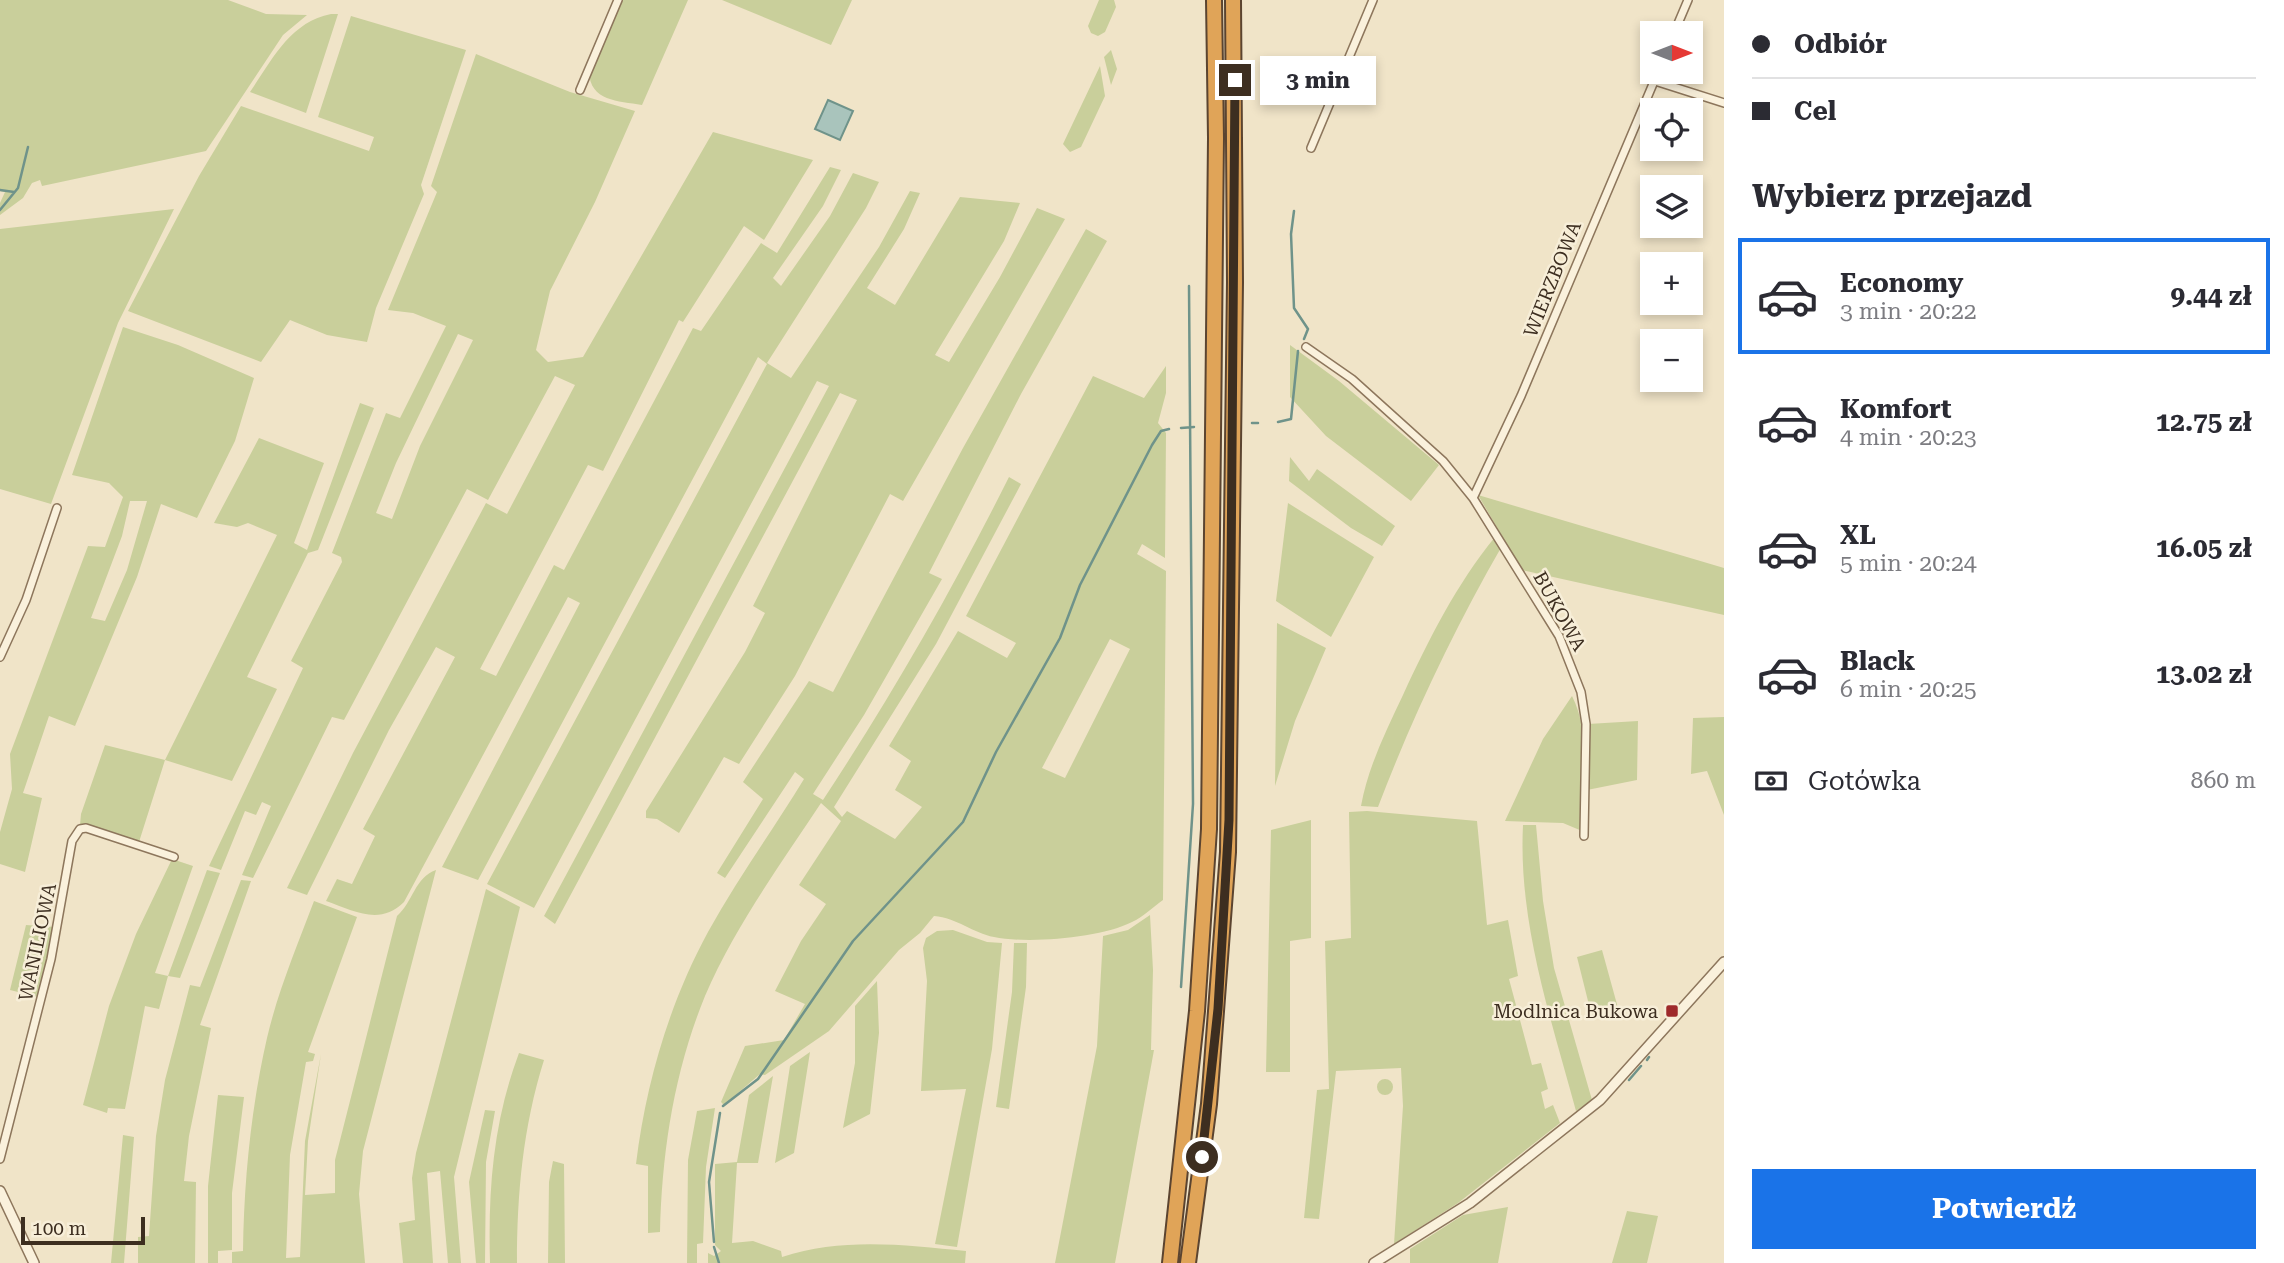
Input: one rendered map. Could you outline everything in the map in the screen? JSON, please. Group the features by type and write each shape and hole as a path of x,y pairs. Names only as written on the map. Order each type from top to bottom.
{"highway":[{"path":"1170,1263 1197,1011 1209,829 1216,235 1214,0"},
{"path":"1188,1263 1209,1104 1228,852 1235,282 1233,0"}],"street":[{"path":"580,90 618,0"},
{"path":"1311,148 1373,0"},
{"path":"1679,21 1688,0"},
{"name":"WIERZBOWA","path":"1474,498 1521,396 1654,84"},
{"path":"1664,84 1724,103"},
{"name":"BUKOWA","path":"1306,347 1352,379 1412,430 1474,498 1559,636 1581,692 1586,724 1584,836"},
{"path":"0,657 26,600 58,508"},
{"name":"WANILIOWA","path":"0,1159 51,959 72,841 80,829 86,828 174,857"},
{"path":"1374,1263 1470,1203 1600,1100 1724,962"},
{"path":"0,1191 34,1263"}],"green space":[{"path":"0,0 228,0 266,14 307,15 283,35 206,151 42,186 40,180 32,183 23,198 0,215 0,203 5,192 0,191"},
{"path":"621,0 688,0 642,105 600,94 594,89 589,72"},
{"path":"722,0 852,0 831,45"},
{"path":"1099,0 1114,0 1116,7 1105,32 1098,36 1091,33 1088,26"},
{"path":"338,14 306,113 250,92 274,55 293,34 317,18"},
{"path":"351,16 466,50 421,185 424,194 376,308 367,342 327,335 290,320 261,362 128,311 199,176 241,106 369,151 374,137 318,117"},
{"path":"1111,50 1117,69 1111,85 1104,57"},
{"path":"476,54 570,92 635,111 595,202 550,291 536,350 548,362 583,357 713,132 813,160 764,240 744,226 683,322 679,320 603,471 588,465 480,669 496,676 554,565 564,570 693,328 701,331 761,243 777,253 830,167 841,170 823,206 773,278 781,286 830,216 853,173 879,182 866,208 767,363 791,378 879,247 910,191 920,193 904,229 867,288 895,305 960,197 1020,203 1004,241 935,355 949,362 1000,277 1037,208 1065,219 903,501 890,494 795,676 739,764 724,757 679,833 657,819 646,818 646,811 745,652 765,613 753,606 857,400 840,393 555,924 544,916 829,386 817,381 534,908 487,884 767,364 758,357 478,880 442,867 580,603 568,597 404,902 395,909 376,915 357,912 326,901 337,879 352,884 375,836 363,829 455,657 436,647 389,730 307,895 287,888 353,753 486,503 507,514 575,385 555,376 488,500 467,489 344,720 332,717 253,878 242,875 271,806 262,802 256,815 245,811 221,870 209,866 303,668 291,661 342,562 341,557 332,553 386,413 400,418 446,326 413,313 388,310 437,192 431,186","holes":["458,334 473,340 420,446 392,519 376,513 396,463"]},
{"path":"1100,66 1105,96 1081,147 1070,152 1063,144"},
{"path":"174,209 118,323 51,504 0,489 0,229"},
{"path":"1086,229 1107,241 1021,394 929,573 942,579 864,715 813,794 823,800 873,721 944,601 1009,477 1021,484 936,644 834,807 842,817 847,811 895,839 922,807 895,790 911,761 889,746 958,631 1007,658 1016,643 966,616 1093,376 1144,398 1166,366 1166,393 1158,423 1166,433 1165,558 1142,544 1137,554 1166,571 1163,900 1119,928 1084,936 1044,940 994,937 934,916 920,933 899,950 829,1031 765,1075 760,1074 724,1105 721,1102 745,1046 784,1040 805,1004 775,991 801,941 826,904 799,885 841,821 821,803 744,921 705,996 685,1054 672,1112 660,1232 648,1233 648,1166 636,1164 646,1104 661,1045 682,987 708,932 804,779 795,772 725,878 717,873 763,799 743,782 809,681 833,692 963,448","holes":["1110,639 1130,649 1065,778 1042,768"]},
{"path":"123,327 178,345 254,378 235,441 197,518 161,504 137,577 75,726 49,716 23,793 42,798 25,872 0,864 0,832 12,789 10,754 88,546 105,547 123,497 109,483 72,475","holes":["130,501 147,501 127,570 105,621 91,618 122,536"]},
{"path":"1290,345 1339,381 1439,465 1411,501 1326,436 1290,397"},
{"path":"360,403 374,408 318,550 308,553 247,677 277,689 232,781 165,760 277,535 248,523 237,527 214,523 259,438 324,463 294,543 307,550"},
{"path":"1290,457 1309,481 1317,469 1395,526 1382,546 1351,528 1289,481"},
{"path":"1478,495 1724,568 1724,615 1522,570"},
{"path":"1288,503 1374,557 1331,637 1276,601"},
{"path":"1495,537 1502,546 1435,674 1378,807 1361,806 1378,749 1423,653 1456,593"},
{"path":"1277,623 1326,648 1295,721 1275,786"},
{"path":"1572,696 1582,727 1584,745 1582,831 1563,823 1505,821 1543,739"},
{"path":"1724,717 1724,815 1707,771 1691,774 1693,718"},
{"path":"1638,721 1637,780 1587,790 1588,724"},
{"path":"105,745 165,760 139,842 80,825 81,814"},
{"path":"1367,811 1477,821 1487,925 1508,920 1518,976 1509,979 1532,1065 1541,1063 1548,1089 1541,1092 1545,1109 1553,1105 1560,1123 1458,1203 1394,1244 1403,1106 1401,1068 1336,1071 1319,1219 1304,1218 1317,1090 1329,1089 1325,941 1351,938 1349,812"},
{"path":"1311,820 1311,938 1290,941 1290,1072 1266,1072 1271,830"},
{"path":"1523,825 1536,825 1543,901 1554,968 1592,1100 1576,1111 1531,934 1523,862"},
{"path":"172,859 193,866 155,973 168,976 159,1009 145,1006 125,1109 108,1108 107,1113 83,1105 109,1006 136,934"},
{"path":"207,870 220,873 180,978 168,976"},
{"path":"436,870 363,1151 359,1194 365,1263 232,1263 232,1252 243,1251 249,1144 271,1020 314,901 357,917 308,1052 315,1054 313,1061 306,1062 290,1155 286,1258 300,1257 305,1141 321,1054 308,1141 305,1195 335,1193 335,1160 397,916 423,878"},
{"path":"241,880 251,881 200,1025 211,1028 189,1136 184,1181 196,1182 195,1263 138,1263 138,1237 149,1236 156,1136 165,1080 190,985 200,987"},
{"path":"486,889 520,907 454,1177 461,1263 448,1263 440,1171 427,1173 433,1263 403,1263 399,1223 415,1220 412,1178 416,1153"},
{"path":"1150,915 1153,970 1151,1050 1154,1050 1115,1263 1055,1263 1097,1046 1103,936 1128,930"},
{"path":"26,925 55,927 38,997 10,990"},
{"path":"953,930 987,942 1002,943 992,1049 957,1247 935,1244 966,1089 921,1091 927,981 923,948 926,938 937,931"},
{"path":"1014,943 1027,943 1026,987 1009,1109 996,1107 1012,992"},
{"path":"1602,950 1618,1008 1592,1017 1577,957"},
{"path":"877,981 879,1033 870,1114 843,1128 855,1063 855,1006"},
{"path":"810,1052 794,1153 775,1163 790,1066"},
{"path":"519,1053 544,1060 526,1135 518,1211 517,1263 490,1263 494,1156 503,1105"},
{"path":"773,1076 758,1163 737,1163 732,1243 753,1241 781,1251 782,1257 827,1247 851,1245 920,1247 966,1251 965,1263 708,1263 708,1253 714,1256 721,1251 715,1245 715,1164 737,1162 749,1095"},
{"path":"1385,1079 1391,1081 1391,1093 1385,1095 1379,1093 1377,1087 1379,1081"},
{"path":"218,1095 244,1097 232,1193 232,1250 218,1251 218,1263 208,1263 208,1186"},
{"path":"715,1108 706,1167 703,1243 697,1244 697,1263 687,1263 688,1160 697,1111"},
{"path":"485,1110 495,1111 486,1162 485,1263 476,1263 469,1182"},
{"path":"123,1135 134,1137 124,1263 111,1263"},
{"path":"553,1161 564,1164 565,1263 548,1263 549,1182"},
{"path":"1508,1207 1498,1263 1410,1263 1410,1249 1463,1215"},
{"path":"1627,1211 1658,1216 1647,1263 1612,1263"}],"water":[{"path":"828,100 853,111 840,140 815,129"}],"waterway":[{"path":"0,210 18,188 28,147"},
{"path":"0,190 14,192"},
{"path":"1294,211 1291,234 1294,308 1308,329 1304,339"},
{"path":"1181,987 1193,804 1189,286"},
{"path":"1278,422 1291,419 1298,351"},
{"path":"1252,423 1258,423"},
{"path":"1181,428 1194,427"},
{"path":"723,1106 758,1079 853,941 963,822 996,752 1060,638 1080,585 1152,445 1161,431 1169,429"},
{"path":"1629,1080 1641,1066"},
{"path":"714,1242 709,1182 720,1113"},
{"path":"714,1247 719,1263"}],"place":[{"name":"Modlnica Bukowa","path":"1672,1011"}],"route":[{"path":"1202,1157 1218,1009 1229,820 1235,80"}]}
